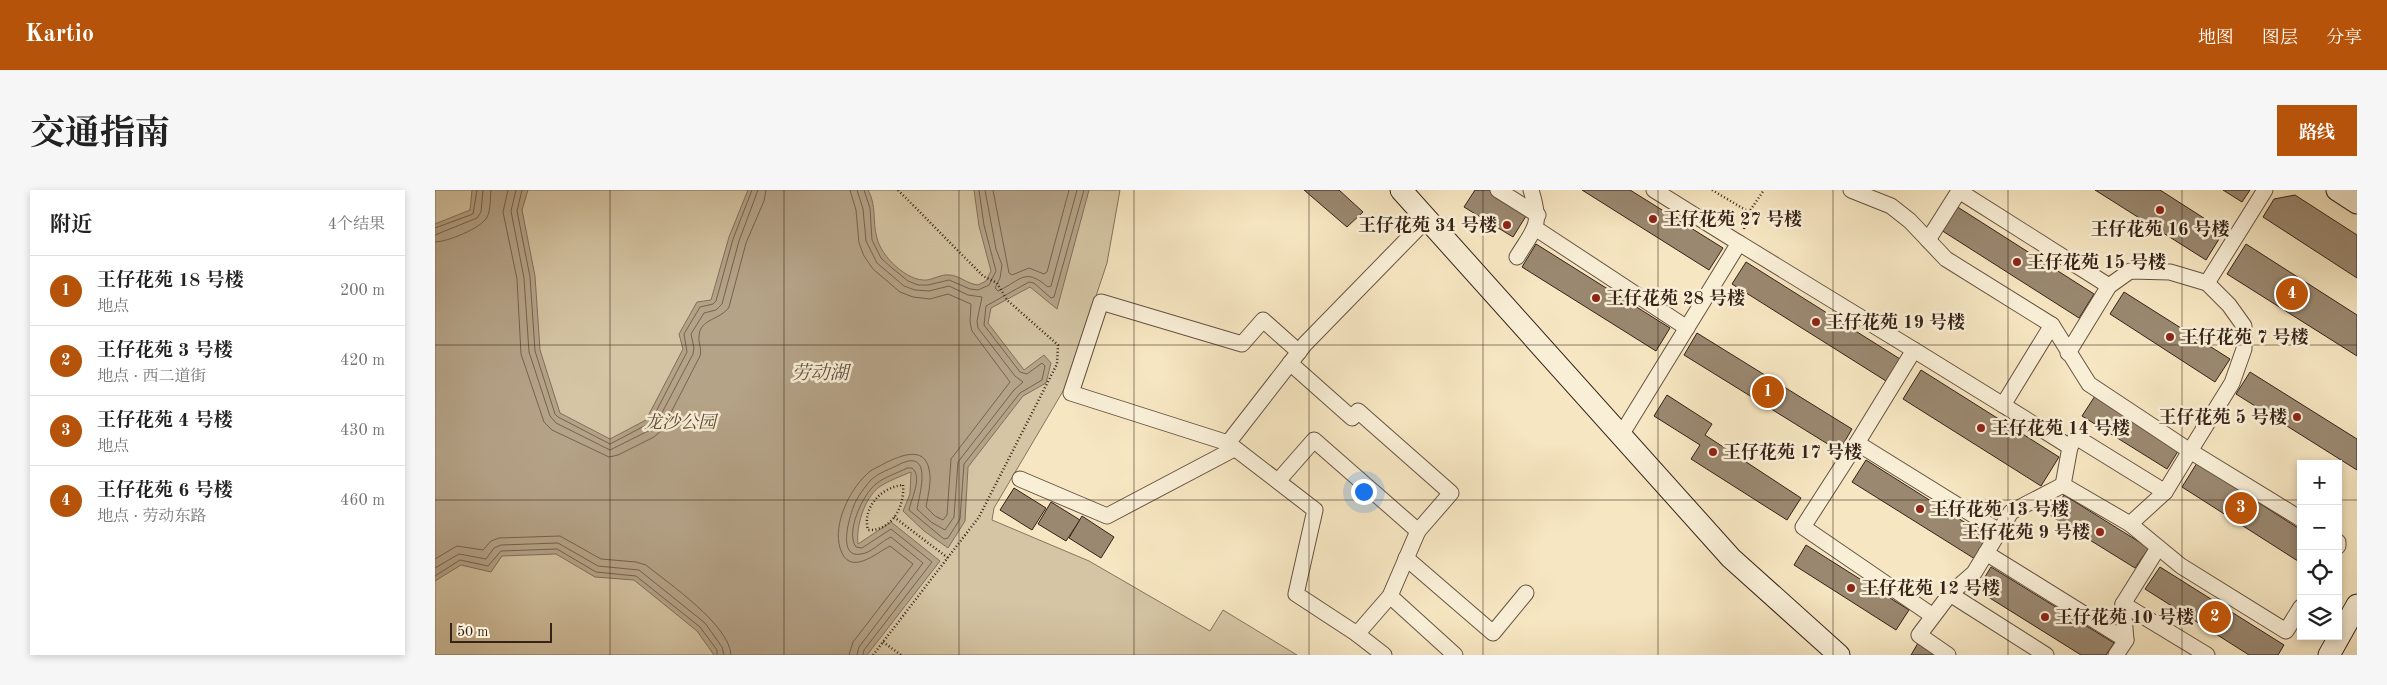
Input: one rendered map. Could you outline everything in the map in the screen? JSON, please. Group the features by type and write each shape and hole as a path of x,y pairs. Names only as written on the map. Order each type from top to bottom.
{"street":[{"path":"1401,190 1731,558 1839,655"},
{"path":"1498,190 1537,222 1687,328"},
{"path":"1517,257 1537,222 1531,190"},
{"path":"1654,190 2070,447"},
{"path":"1851,190 1891,206 1928,240 1945,259 2052,325 2089,384 2190,452 2297,517"},
{"path":"1928,240 1959,190 2109,286"},
{"path":"2207,283 2265,190"},
{"path":"2337,190 2357,203"},
{"path":"1020,479 1107,516 1231,446 1294,358 1427,219"},
{"path":"1621,435 1739,243"},
{"path":"2068,353 2109,286 2130,271 2170,272 2207,283 2229,305 2244,326 2244,349 2232,383 2165,492 2130,524"},
{"path":"1357,634 1390,596 1418,531 1451,493 1358,411 1352,418 1294,358 1263,320 1242,344 1101,302 1071,393 1231,446 1315,510 1297,594 1357,634 1384,655"},
{"path":"2003,405 2052,325"},
{"path":"1914,350 1803,527 1933,616"},
{"path":"2063,484 2070,447 2076,437 2165,492"},
{"path":"1278,481 1314,440 1418,531"},
{"path":"1857,443 1999,531"},
{"path":"1949,655 1919,635 1950,594 1974,573 2011,512 2063,484"},
{"path":"2063,484 2130,524 2181,566 2286,631 2297,614"},
{"path":"2116,655 2126,640 2123,604 2158,548"},
{"path":"1986,553 2126,640"},
{"path":"1406,558 1493,633 1526,593"},
{"path":"1950,594 2045,655"},
{"path":"1390,596 1455,655"},
{"path":"2123,604 2207,655"},
{"path":"2342,631 2357,605"},
{"path":"2329,655 2337,640"}],"path":[{"path":"873,655 979,517 1057,364 1058,345 1007,300 997,283 983,276 898,190"},
{"path":"1712,190 1748,212"},
{"path":"1739,243 1748,212 1764,190"},
{"path":"903,485 903,501 894,517 876,531 868,530 865,520 875,500 885,490 893,486 903,485"},
{"path":"894,517 948,558"},
{"path":"883,642 901,655"}],"green space":[{"name":"劳动湖","path":"435,190 1120,190 1107,263 1066,386 994,508 992,520 1089,561 1210,631 1223,610 1297,655 435,655"}],"water":[{"name":"劳动湖","path":"472,190 528,190 522,210 535,276 540,350 560,413 610,439 646,420 683,349 679,334 697,302 711,300 729,237 748,190 868,190 873,202 879,245 889,260 903,272 919,280 949,275 978,285 986,281 991,271 979,226 974,190 1089,190 1057,309 1030,287 991,308 988,323 1024,370 1044,355 1051,363 1046,383 1023,396 968,467 965,521 948,548 924,531 903,511 910,494 911,472 879,487 869,498 865,506 858,529 858,544 891,522 940,561 867,655 714,655 697,631 634,580 595,577 556,554 502,556 491,572 461,565 435,581 435,224 470,210"}],"building":[{"path":"1304,190 1339,190 1363,212 1347,227"},
{"name":"王仔花苑 34 号楼","path":"1475,190 1490,190 1528,213 1513,237 1464,207"},
{"name":"王仔花苑 27 号楼","path":"1582,190 1630,190 1723,248 1709,270"},
{"name":"王仔花苑 16 号楼","path":"2095,190 2160,190 2224,231 2206,260"},
{"path":"2223,190 2250,190 2242,202"},
{"path":"2295,195 2357,235 2357,278 2263,217 2274,199"},
{"name":"王仔花苑 15 号楼","path":"1956,206 2094,294 2079,318 1941,230"},
{"name":"王仔花苑 28 号楼","path":"1536,244 1670,328 1656,351 1522,267"},
{"path":"2246,244 2357,315 2357,356 2227,274"},
{"name":"王仔花苑 19 号楼","path":"1746,262 1900,359 1886,381 1732,284"},
{"name":"王仔花苑 7 号楼","path":"2124,292 2230,359 2215,382 2110,314"},
{"path":"1697,333 1852,429 1839,451 1684,355"},
{"name":"王仔花苑 14 号楼","path":"1921,370 2059,457 2041,486 1903,399"},
{"name":"王仔花苑 5 号楼","path":"2250,372 2357,439 2357,470 2342,460 2236,394"},
{"name":"王仔花苑 17 号楼","path":"1667,395 1712,424 1705,435 1801,498 1787,520 1691,459 1700,445 1654,416"},
{"path":"2095,396 2180,448 2167,469 2082,416"},
{"name":"王仔花苑 13 号楼","path":"1866,460 1988,537 1975,559 1852,482"},
{"path":"2197,463 2297,527 2297,560 2182,487"},
{"path":"1014,488 1046,508 1032,530 1000,510"},
{"name":"王仔花苑 9 号楼","path":"2064,495 2149,548 2135,568 2051,516"},
{"path":"1051,502 1080,520 1066,541 1038,524"},
{"path":"1082,516 1114,537 1101,558 1069,538"},
{"name":"王仔花苑 12 号楼","path":"1806,545 1909,610 1896,630 1794,565"},
{"name":"王仔花苑 10 号楼","path":"1991,567 2114,643 2106,655 2081,655 1977,590"},
{"path":"2160,567 2284,645 2278,655 2249,655 2145,589"},
{"path":"1918,643 1938,655 1911,655"}],"place":[{"name":"王仔花苑 16 号楼","path":"2160,210"},
{"name":"王仔花苑 27 号楼","path":"1653,219"},
{"name":"王仔花苑 34 号楼","path":"1507,225"},
{"name":"王仔花苑 15 号楼","path":"2017,262"},
{"name":"王仔花苑 6 号楼","path":"2292,294"},
{"name":"王仔花苑 28 号楼","path":"1596,298"},
{"name":"王仔花苑 19 号楼","path":"1816,322"},
{"name":"王仔花苑 7 号楼","path":"2170,337"},
{"name":"王仔花苑 18 号楼","path":"1768,392"},
{"name":"王仔花苑 5 号楼","path":"2297,417"},
{"name":"王仔花苑 14 号楼","path":"1981,428"},
{"name":"王仔花苑 17 号楼","path":"1713,452"},
{"name":"王仔花苑 4 号楼","path":"2241,508"},
{"name":"王仔花苑 13 号楼","path":"1920,509"},
{"name":"王仔花苑 9 号楼","path":"2100,532"},
{"name":"王仔花苑 12 号楼","path":"1851,588"},
{"name":"王仔花苑 10 号楼","path":"2045,617"},
{"name":"王仔花苑 3 号楼","path":"2215,617"}],"park label":[{"name":"龙沙公园","path":"680,422"}]}
